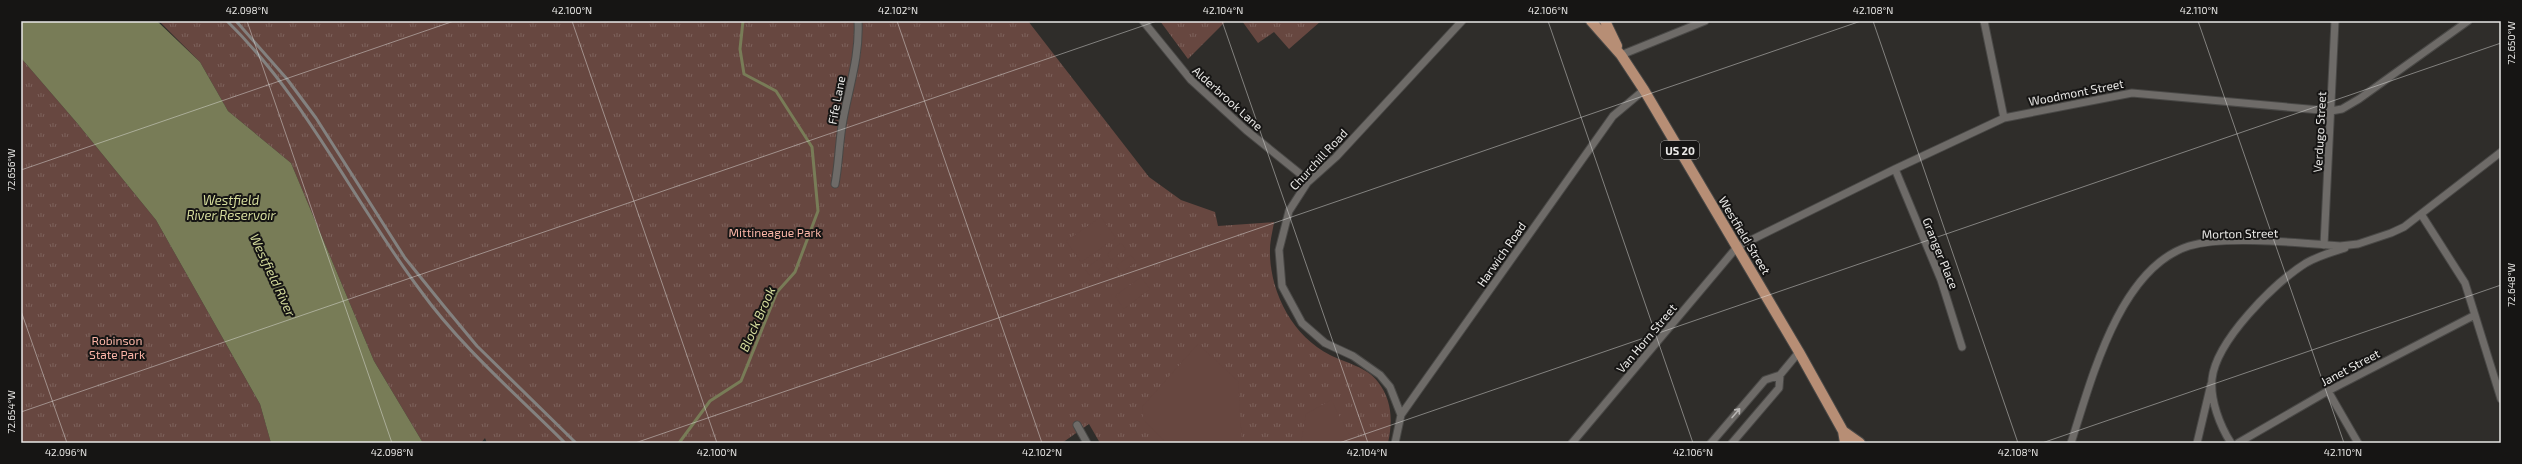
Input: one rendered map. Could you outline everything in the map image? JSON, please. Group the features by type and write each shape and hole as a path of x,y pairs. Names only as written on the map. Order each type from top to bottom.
{"main road":[{"name":"Westfield Street","path":"1591,21 1621,55"},
{"name":"Westfield Street","path":"1605,21 1621,55 1644,90 1799,352 1843,431 1846,443"},
{"name":"Westfield Street","path":"1843,431 1860,443"}],"street":[{"name":"Fife Lane","path":"835,184 841,131 850,80 856,61 858,21"},
{"name":"Alderbrook Lane","path":"1143,21 1191,80 1246,130 1309,181"},
{"name":"Churchill Road","path":"1401,415 1390,387 1380,374 1353,356 1325,343 1308,330 1291,307 1282,286 1278,258 1284,226 1294,201 1309,181 1336,157 1462,21"},
{"path":"1621,55 1705,21"},
{"path":"1984,21 2004,118"},
{"name":"Verdugo Street","path":"2324,245 2336,21"},
{"name":"Woodmont Street","path":"1738,247 1895,169 2004,118 2132,93 2331,111 2342,108 2359,99 2468,21"},
{"name":"Harwich Road","path":"1395,443 1401,415 1613,116 1644,90"},
{"name":"Morton Street","path":"2071,443 2114,326 2139,284 2162,260 2188,246 2211,242 2340,246 2358,244 2391,233 2420,214 2501,152"},
{"name":"Granger Place","path":"1895,169 1942,280 1962,347"},
{"path":"2420,214 2458,269 2465,283 2501,399"},
{"path":"2197,443 2212,380 2220,359 2233,335 2271,290 2307,262 2358,244"},
{"name":"Van Horn Street","path":"1572,443 1738,247"},
{"name":"Janet Street","path":"2238,443 2328,391 2475,315"},
{"path":"1711,443 1765,380 1780,375 1799,352"},
{"path":"1732,443 1779,388 1780,375"},
{"path":"2212,380 2217,412 2230,443"},
{"path":"2328,391 2358,443"},
{"path":"1077,425 1087,443"}],"green space":[{"name":"Mittineague Park","path":"159,21 1028,21 1149,177 1181,200 1215,212 1218,226 1274,222 1270,246 1271,265 1274,281 1285,311 1304,336 1316,347 1362,369 1378,382 1389,403 1391,427 1388,443 1100,443 1089,424 1062,443 487,443 485,438 481,443 423,443 374,361 291,163 228,111 200,62"},
{"path":"1160,21 1226,21 1188,59"},
{"path":"1242,21 1321,21 1289,49 1274,32 1258,43"},
{"name":"Robinson State Park","path":"21,58 77,123 156,220 260,404 271,443 21,443"},
{"path":"1101,217 1116,238 1081,262 1066,241"},
{"path":"1121,243 1126,249 1111,260 1107,254"},
{"path":"1131,255 1136,262 1121,273 1116,266"},
{"path":"1100,258 1105,265 1090,276 1085,269"},
{"path":"1109,271 1114,278 1099,289 1095,282"},
{"path":"1141,277 1150,289 1124,309 1115,296"},
{"path":"1198,344 1238,381 1242,443 1166,443 1143,419 1142,407"},
{"path":"1331,400 1349,434 1357,439 1357,443 1301,443 1306,414"}],"water":[{"name":"Westfield River Reservoir","path":"21,21 157,21 200,62 228,111 291,163 374,361 423,443 271,443 260,404 156,220 77,123 21,58"}],"waterway":[{"name":"Block Brook","path":"679,443 710,401 741,381 777,292 795,272 818,211 812,147 776,91 744,74 740,49 743,21"}],"railway":[{"path":"227,21 255,51 281,83 328,151 396,256 436,311 471,351 565,443"},
{"path":"236,21 287,79 316,118 405,258 477,346 576,443"}],"water label":[{"name":"Westfield River","path":"273,275"}]}
